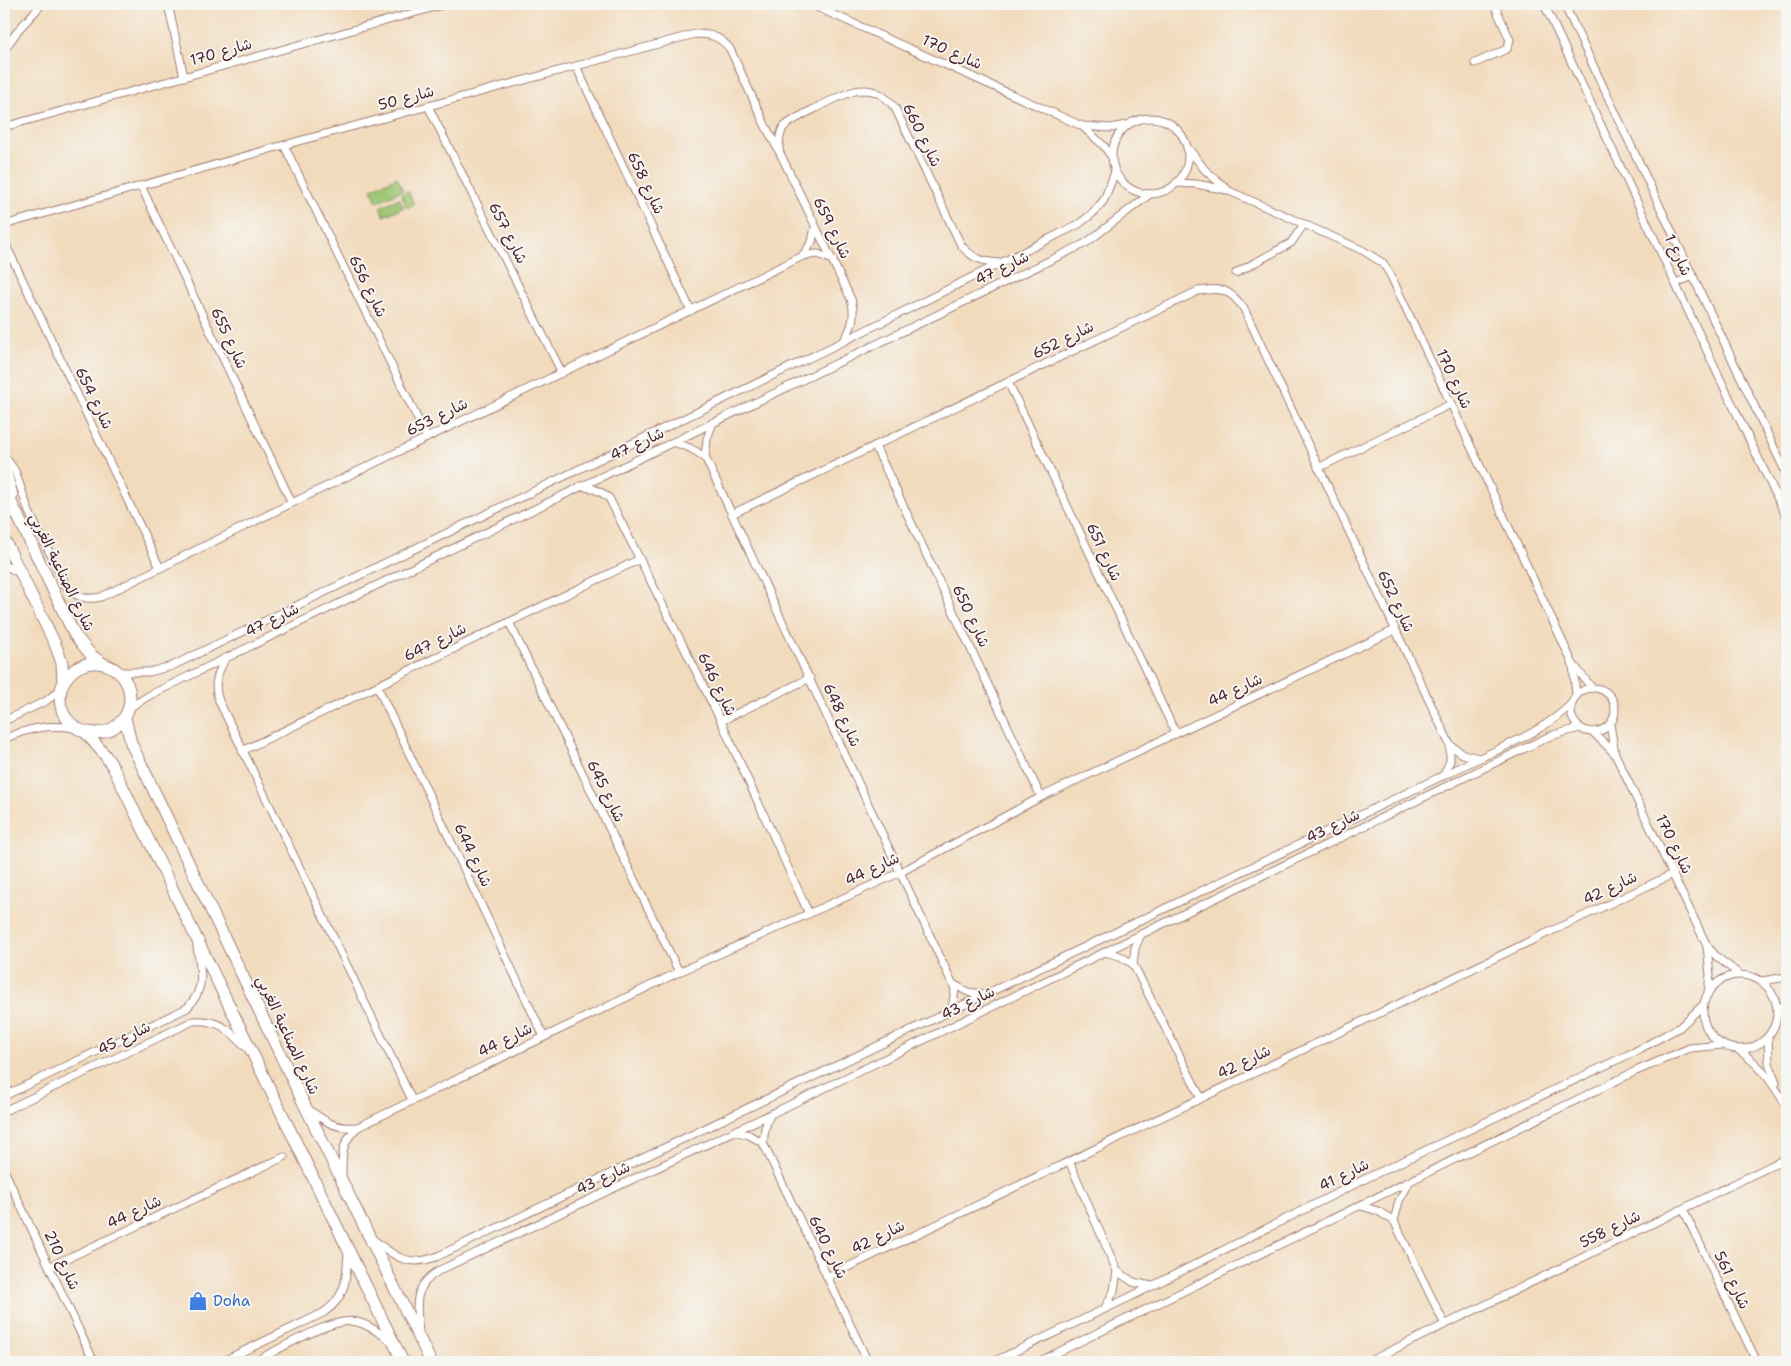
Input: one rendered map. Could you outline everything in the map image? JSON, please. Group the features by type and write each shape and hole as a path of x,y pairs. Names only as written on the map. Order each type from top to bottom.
{"main road":[{"path":"4,466 20,520"},
{"name":"شارع الصناعية الغربي","path":"4,487 74,634 91,655 102,663"},
{"path":"4,540 59,653 62,686 59,701 62,711 67,720 96,743 112,767 403,1362"},
{"path":"62,686 70,673 79,666 90,663 102,663 111,666 120,672 127,681 130,692 127,713 118,726 97,734 81,730"},
{"name":"شارع الصناعية الغربي","path":"127,713 131,743 430,1362"}],"street":[{"path":"4,50 20,28 42,4"},
{"path":"168,4 184,77"},
{"name":"شارع 170","path":"4,127 446,4"},
{"name":"شارع 170","path":"810,4 1082,126 1103,145 1111,156"},
{"path":"1475,63 1507,49 1510,40 1494,4"},
{"name":"شارع 1","path":"1544,4 1787,518"},
{"name":"شارع 1","path":"1564,4 1787,475"},
{"name":"شارع 50","path":"4,225 284,145 695,34 716,36 730,49 766,127 780,151"},
{"name":"شارع 658","path":"576,66 691,311"},
{"name":"شارع 660","path":"784,127 797,117 855,91 867,90 880,93 895,108 961,245 967,253 979,260 1002,263"},
{"name":"شارع 657","path":"428,106 562,373"},
{"path":"1143,118 1163,119 1179,130 1187,148 1187,167 1183,176 1176,183 1159,193 1150,194 1133,190 1125,186 1114,172 1111,156 1112,144 1126,125 1143,118"},
{"name":"شارع 170","path":"1082,126 1111,128 1126,125"},
{"path":"766,127 776,129 784,127"},
{"path":"780,151 780,138 784,127"},
{"name":"شارع 656","path":"284,145 426,438"},
{"name":"شارع 170","path":"1187,148 1205,170 1227,190"},
{"name":"شارع 659","path":"780,151 851,299 854,310 850,329 844,341"},
{"name":"شارع 47","path":"120,672 149,672 172,666 1002,263 1079,224 1093,213 1104,200 1114,172"},
{"name":"شارع 170","path":"1176,183 1196,184 1227,190 1362,250 1383,263 1390,274 1573,664 1592,688"},
{"name":"شارع 655","path":"141,186 292,503"},
{"name":"شارع 47","path":"127,713 150,695 579,486 1086,243 1150,194"},
{"path":"1236,273 1291,243 1304,224"},
{"path":"803,256 812,242 816,226"},
{"name":"شارع 654","path":"4,241 160,568"},
{"path":"803,256 818,254 833,260"},
{"name":"شارع 653","path":"4,455 15,471 29,512 66,587 74,595 83,598 100,597 803,256"},
{"path":"1676,283 1693,276"},
{"name":"شارع 652","path":"732,514 1198,291 1213,288 1228,291 1244,309 1450,746"},
{"name":"شارع 651","path":"1008,382 1176,734"},
{"path":"1318,468 1451,404"},
{"path":"673,442 690,448 705,457 707,439 713,422"},
{"name":"شارع 650","path":"875,446 1042,797"},
{"name":"شارع 648","path":"705,457 953,984 955,996 952,1010"},
{"name":"شارع 646","path":"579,486 593,488 609,498 721,721 808,914"},
{"name":"شارع 647","path":"242,750 640,559"},
{"path":"4,565 21,575"},
{"name":"شارع 645","path":"509,622 679,972"},
{"name":"شارع 44","path":"342,1182 343,1149 346,1140 358,1127 679,972 899,872 1042,797 1395,630"},
{"path":"226,658 216,677 216,692 242,750 412,1100"},
{"name":"شارع 170","path":"1573,664 1576,695"},
{"path":"721,721 810,678"},
{"path":"4,721 46,701 62,686"},
{"name":"شارع 644","path":"377,686 544,1037"},
{"path":"1592,688 1600,689 1607,693 1615,708 1610,724 1593,732 1580,728 1572,717 1572,703 1576,695 1580,691 1592,688"},
{"name":"شارع 43","path":"369,1237 393,1255 408,1261 425,1261 436,1257 1444,775 1546,725 1564,712 1572,703"},
{"name":"شارع 170","path":"1610,724 1615,754 1707,946 1716,957 1739,974"},
{"path":"4,739 24,730 41,726 58,726 81,730"},
{"name":"شارع 43","path":"420,1339 417,1296 424,1282 430,1276 771,1114 1550,736 1580,728"},
{"name":"شارع 170","path":"1593,732 1615,754"},
{"path":"1450,746 1463,754 1478,758"},
{"path":"1444,775 1450,761 1450,746"},
{"name":"شارع 42","path":"827,1277 1673,874"},
{"path":"1133,964 1135,948 1141,934"},
{"name":"شارع 45","path":"4,1096 187,1008 197,996 201,979 196,937"},
{"name":"شارع 170","path":"1707,946 1710,975 1708,992"},
{"path":"1105,952 1120,956 1133,964 1200,1098"},
{"path":"1737,1049 1759,1044 1768,1037 1775,1026 1777,1012 1776,1000 1762,981 1751,976 1739,974 1727,976 1716,982 1708,992 1702,1014 1708,1032 1722,1044 1737,1049 1754,1061 1770,1078 1787,1107"},
{"path":"1762,981 1787,977"},
{"path":"953,984 968,992 985,994"},
{"path":"1777,1012 1787,1001"},
{"name":"شارع 41","path":"994,1362 1370,1177 1634,1052 1680,1027 1703,1005"},
{"name":"شارع 45","path":"4,1111 193,1021 214,1022 224,1027 252,1052"},
{"path":"1768,1037 1769,1062 1787,1107"},
{"path":"1038,1362 1644,1067 1690,1048 1722,1044"},
{"path":"305,1106 331,1124 339,1127 358,1127"},
{"path":"734,1131 749,1135 763,1143 765,1128 771,1114"},
{"name":"شارع 640","path":"763,1143 868,1362"},
{"name":"شارع 44","path":"50,1266 284,1157"},
{"name":"شارع 558","path":"1368,1362 1787,1158"},
{"path":"1069,1161 1117,1271 1133,1282 1151,1286"},
{"name":"شارع 210","path":"4,1170 94,1362"},
{"path":"1394,1221 1399,1201 1409,1182"},
{"path":"1360,1206 1378,1211 1394,1221 1445,1325"},
{"name":"شارع 561","path":"1683,1209 1757,1362"},
{"path":"221,1362 332,1307 344,1290 348,1252"},
{"path":"1104,1309 1114,1291 1117,1271"},
{"path":"253,1362 338,1322 357,1322 393,1342"}],"green space":[{"path":"397,177 403,190 377,202 371,189"},
{"path":"408,191 414,204 407,208 401,194"},
{"path":"399,198 404,207 384,216 380,207"}],"place":[{"name":"Doha","path":"198,1301"}]}
